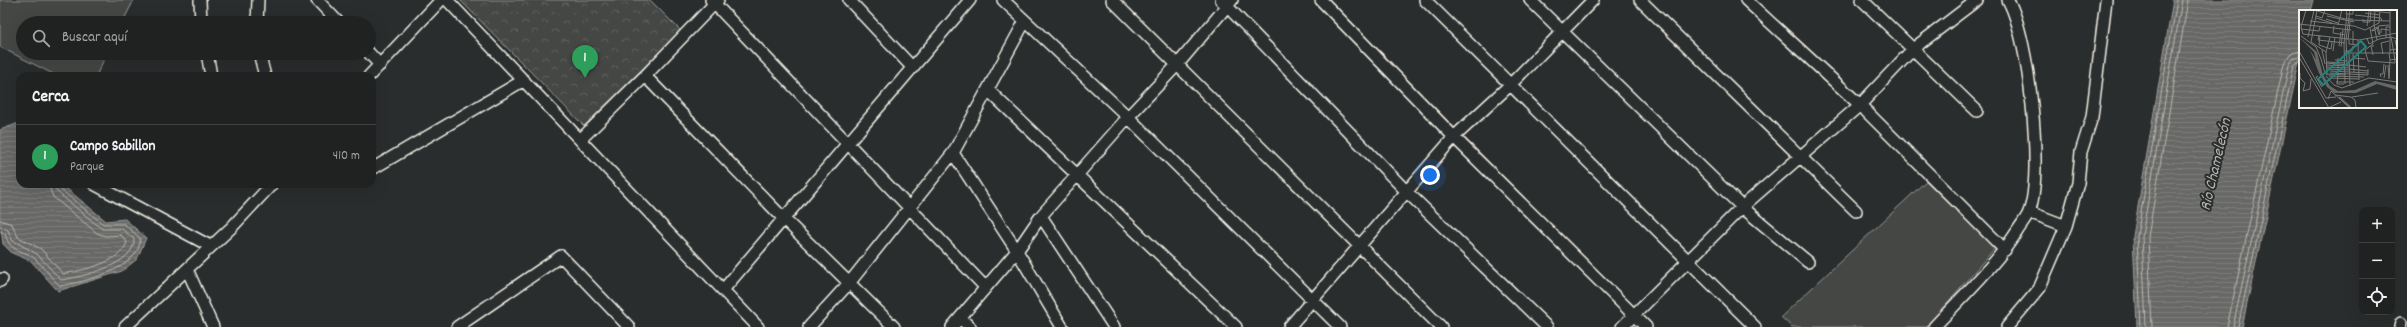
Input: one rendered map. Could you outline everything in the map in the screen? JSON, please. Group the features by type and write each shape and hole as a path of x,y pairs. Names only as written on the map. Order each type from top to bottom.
{"street":[{"path":"200,0 201,16"},
{"path":"257,16 258,0"},
{"path":"317,0 333,16"},
{"path":"374,72 441,0"},
{"path":"447,0 581,139 758,327"},
{"path":"849,0 911,66"},
{"path":"723,290 911,66 970,0"},
{"path":"1003,0 1128,117 1340,327"},
{"path":"1112,0 1441,327"},
{"path":"1321,0 1454,137 1646,327"},
{"path":"1424,0 1754,327"},
{"path":"1530,0 1742,207 1808,262"},
{"path":"1290,327 1454,137 1510,86 1593,0"},
{"path":"1640,0 1856,211"},
{"path":"1746,0 1860,104 2005,250"},
{"path":"1862,0 1914,48 1978,111"},
{"path":"1934,327 2005,250 2029,212 2036,158 2032,117 2024,48 2008,0"},
{"path":"2007,327 2039,289 2066,226 2078,183 2081,152 2092,117 2106,0"},
{"path":"581,139 645,76 714,1 846,143 909,206 985,287"},
{"path":"1622,327 1686,261 1742,207 1860,104 1914,48 1973,1"},
{"path":"952,327 1017,250 1041,216 1128,117 1178,64 1226,2 1407,192 1547,327"},
{"path":"809,327 850,282 909,206 953,153 1025,21"},
{"path":"208,60 210,72"},
{"path":"261,60 264,72"},
{"path":"375,60 380,65"},
{"path":"645,76 784,219 850,282 894,327"},
{"path":"376,167 524,80"},
{"path":"988,90 1236,327"},
{"path":"953,153 1017,250 1062,327"},
{"path":"101,188 210,246"},
{"path":"125,327 232,227 268,188"},
{"path":"2029,212 2066,226"},
{"path":"1041,216 1114,327"},
{"path":"460,326 561,256 628,327"},
{"path":"187,269 213,327"},
{"path":"960,318 970,327"}],"green space":[{"path":"0,0 134,0 126,16 16,16 16,55 0,47"},
{"path":"460,0 650,0 681,31 584,126"},
{"path":"26,60 104,60 98,72 49,72"},
{"path":"1926,181 1995,248 1926,327 1792,327 1781,317"}],"water":[{"name":"Río Chamelecón","path":"2173,0 2314,0 2311,10 2299,10 2299,63 2242,327 2137,327 2133,236"},
{"path":"16,124 16,188 66,188 106,221 125,219 146,238 137,259 122,271 58,291 31,261 12,253 3,244 0,222 0,130"}],"place":[{"name":"Campo Sabillon","path":"585,78"}]}
